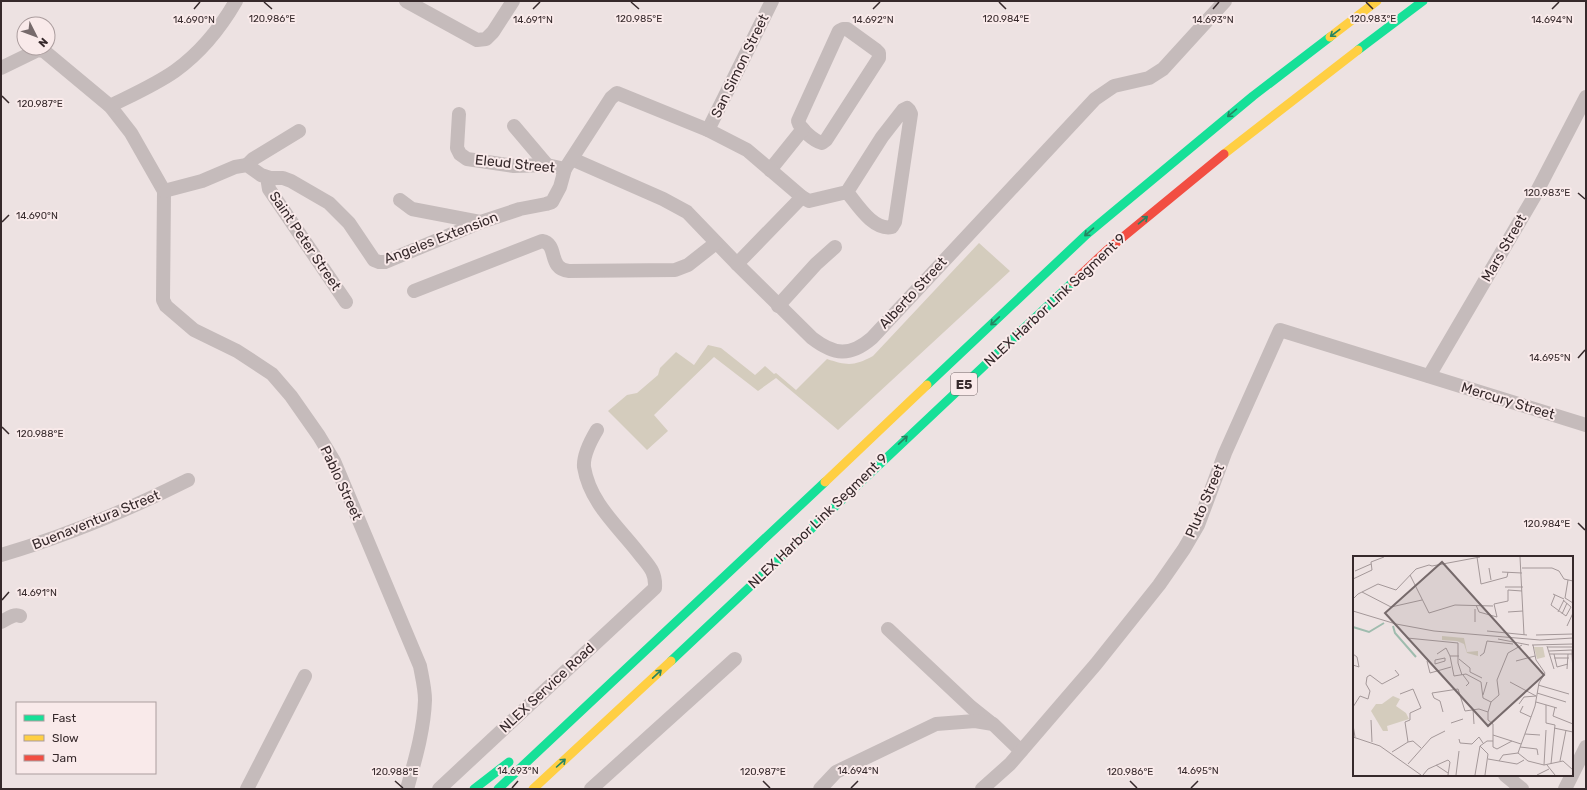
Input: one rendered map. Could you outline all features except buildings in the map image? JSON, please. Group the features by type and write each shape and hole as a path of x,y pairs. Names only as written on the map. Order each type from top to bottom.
{"highway":[{"name":"NLEX Harbor Link Segment 9","path":"498,789 1087,234 1253,96 1377,1"},
{"name":"NLEX Harbor Link Segment 9","path":"533,789 618,711 850,490 1106,251 1202,170 1423,1"},
{"path":"535,742 601,691"},
{"path":"474,789 516,756"}],"street":[{"path":"406,1 477,40 486,38 493,32 513,1"},
{"name":"San Simon Street","path":"708,130 772,1"},
{"name":"Alberto Street","path":"568,164 663,199 687,212 778,306 812,338 834,351 843,352 859,348 872,338 1095,99 1114,86 1149,78 1162,69 1225,1"},
{"path":"110,106 159,80 186,63 216,31 231,3"},
{"path":"847,29 876,50 879,53 879,58 826,140 822,143 818,142 803,129 799,126 798,121 839,31 847,29"},
{"path":"1,68 38,50 44,52 110,106 132,133 164,191 202,181 235,167 247,165 253,159 299,131"},
{"name":"San Simon Street","path":"617,93 708,130 748,150 802,197"},
{"name":"Angeles Extension","path":"247,165 261,175 270,178 283,178 291,180 329,203 349,223 374,260 385,262 481,222 520,209 552,202 560,188 568,164 611,98 617,93"},
{"name":"Mars Street","path":"1429,376 1534,197 1586,97"},
{"path":"737,264 802,197 809,200 847,192 882,137 903,110 907,108 911,114 895,222 892,227 887,228 880,226 867,217 847,192"},
{"name":"Eleud Street","path":"459,114 457,148 460,154 467,159 514,166 568,164"},
{"path":"514,126 547,165"},
{"path":"770,170 803,129"},
{"name":"Saint Peter Street","path":"270,178 268,183 269,190 346,302"},
{"name":"Pablo Street","path":"164,191 163,300 166,306 194,330 237,350 272,374 299,408 334,461 420,666 424,683 425,699 422,728 407,789"},
{"path":"400,200 412,209 481,222"},
{"path":"414,292 542,241 550,245 557,266 560,269 569,271 676,270 688,265 716,243"},
{"path":"778,306 816,264 835,247"},
{"name":"Pluto Street","path":"982,789 1010,764 1096,664 1159,585 1184,549 1198,525 1225,453 1280,330 1429,376"},
{"name":"Mercury Street","path":"1429,376 1586,424"},
{"name":"NLEX Service Road","path":"439,789 655,588 656,578 651,568 597,502 589,482 584,466 588,446 597,430"},
{"name":"Buenaventura Street","path":"1,555 61,536 143,502 188,480"},
{"path":"1,622 14,615 20,616"},
{"path":"888,629 971,707 993,724 1021,751"},
{"path":"591,789 735,659"},
{"path":"247,789 305,676"},
{"path":"820,789 836,772 936,724 975,721 993,724"},
{"path":"1573,773 1586,747"},
{"path":"1506,776 1522,789"},
{"path":"1565,789 1572,776"}],"shaded area":[{"path":"979,243 1010,271 838,430 776,378 758,391 714,357 654,415 668,431 647,450 608,411 627,395 637,393 658,375 660,368 676,352 694,365 708,345 721,348 755,375 765,366 796,390 827,359 846,364 861,362 873,356"}],"traffic: fast":[{"path":"1358,50 1423,1"},
{"path":"927,385 1087,234 1253,96 1330,37"},
{"path":"671,661 1073,282"},
{"path":"498,789 825,482"},
{"path":"474,789 509,762"}],"traffic: slow":[{"path":"1330,37 1377,1"},
{"path":"1224,154 1358,50"},
{"path":"825,482 927,385"},
{"path":"533,789 671,661"}],"traffic: jam":[{"path":"1073,282 1106,251 1224,154"}]}
